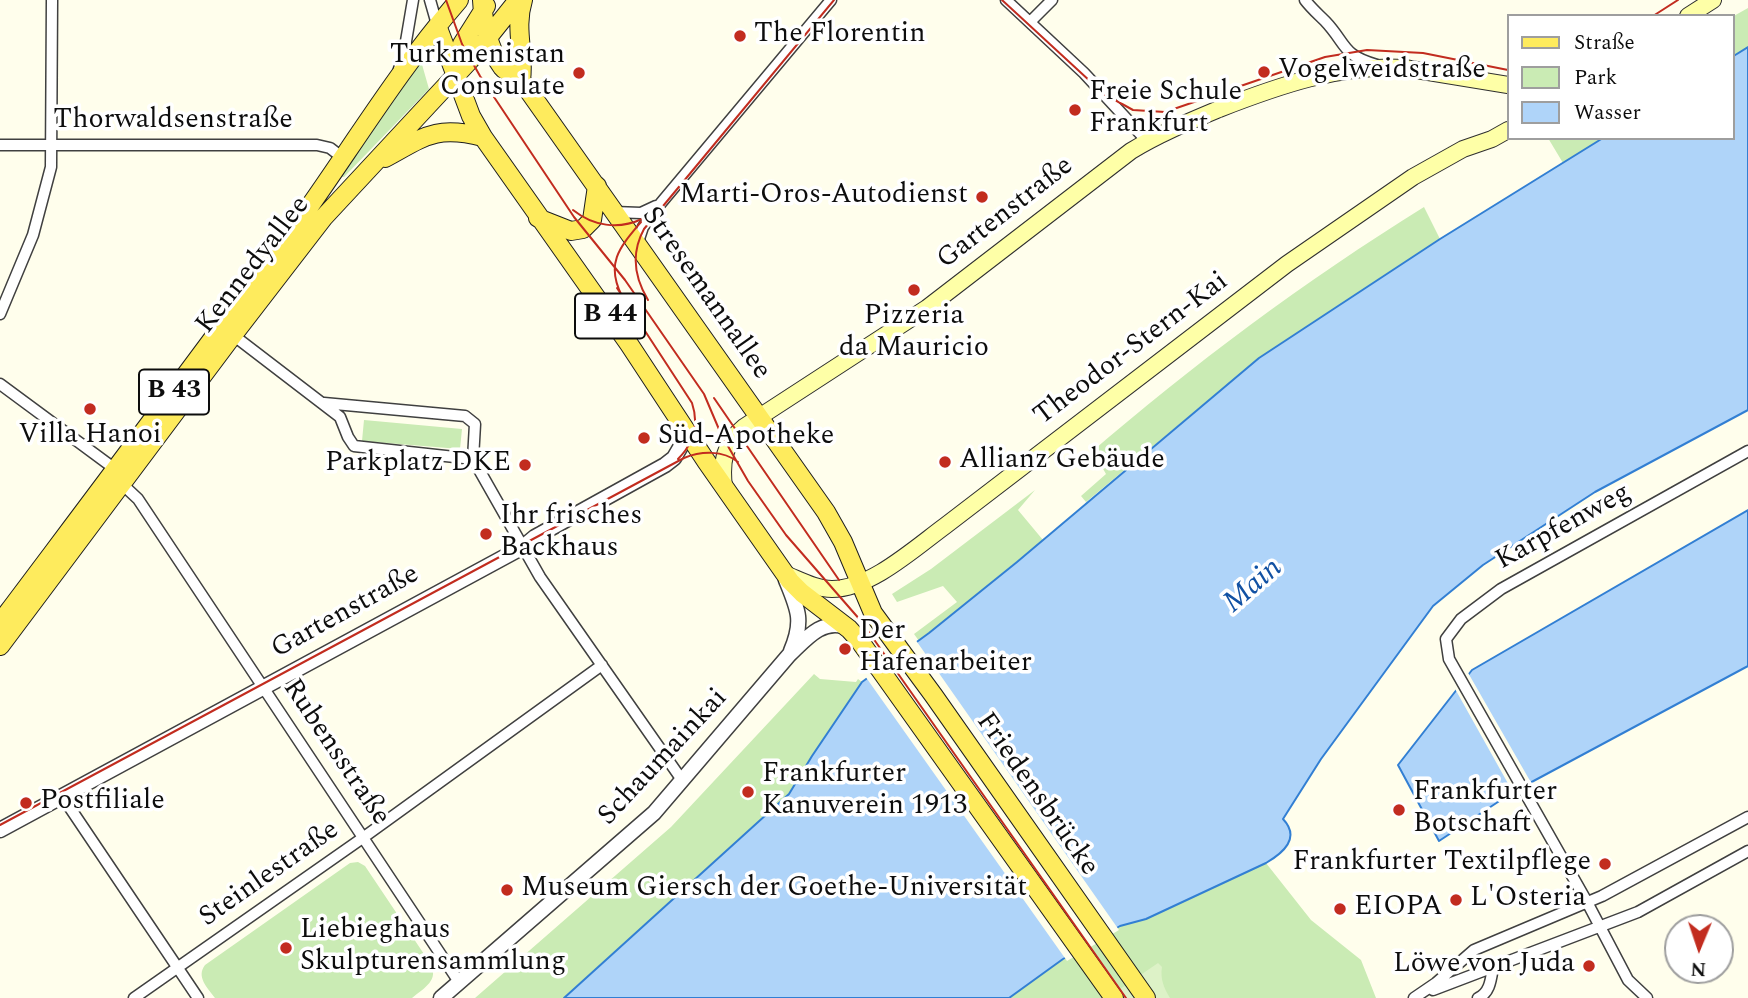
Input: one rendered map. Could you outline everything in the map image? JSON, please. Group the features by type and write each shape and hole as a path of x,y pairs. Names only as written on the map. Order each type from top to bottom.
{"main road":[{"name":"Kennedyallee","path":"0,646 223,326 394,86 459,0"},
{"name":"Kennedyallee","path":"0,623 233,335 324,217 455,76 520,0"},
{"path":"520,0 518,40 523,66 521,80"},
{"path":"1691,14 1713,0"},
{"name":"Stresemannallee","path":"485,4 489,37 504,69 521,80 834,524 859,583 881,625"},
{"name":"B 43","path":"455,76 462,44 485,4"},
{"name":"B 44","path":"438,28 471,116 538,218 602,305 783,571 802,593 854,635"},
{"name":"Gartenstraße","path":"724,487 723,459 728,444 737,433 759,416 927,308 1147,141 1166,131 1300,81 1342,71 1386,67 1420,70 1506,86"},
{"path":"1477,142 1506,122"},
{"name":"Theodor-Stern-Kai","path":"783,571 826,589 859,583 888,567 1287,264 1413,177 1477,142 1492,139 1506,131"},
{"path":"369,167 430,134 464,132 483,137"},
{"path":"538,218 570,230 583,229 592,220 597,186"},
{"name":"Friedensbrücke","path":"881,625 1146,998"},
{"name":"Friedensbrücke","path":"854,635 1114,998"}],"street":[{"path":"0,314 19,274 48,181 52,146 52,0"},
{"path":"394,86 404,53 413,0"},
{"path":"430,0 438,28"},
{"path":"637,245 643,227 661,202 831,0"},
{"path":"1006,0 1084,73 1118,113 1147,141"},
{"path":"1030,22 1052,0"},
{"path":"1305,0 1348,52 1359,60 1386,67"},
{"name":"Thorwaldsenstraße","path":"0,145 317,145 330,148 343,158"},
{"path":"614,212 641,213 661,202"},
{"path":"233,335 340,417 351,444 359,448 473,459"},
{"name":"Rubensstraße","path":"0,384 119,476 138,499 459,982"},
{"path":"322,403 466,416 475,424 473,459 540,577 682,780"},
{"name":"Gartenstraße","path":"0,830 523,547 671,461 679,450 683,437 678,416"},
{"name":"Karpfenweg","path":"1587,902 1449,659 1446,639 1461,619 1524,576 1748,451"},
{"name":"Schaumainkai","path":"783,571 797,605 800,623 789,655"},
{"name":"Schaumainkai","path":"441,998 654,813 789,655 824,626 837,624 854,635"},
{"name":"Steinlestraße","path":"134,998 364,837 602,665"},
{"path":"62,796 198,998"},
{"path":"1416,997 1436,984 1474,950 1619,888 1748,817"},
{"path":"1416,997 1649,906 1748,851"},
{"path":"1587,902 1628,980 1647,998"},
{"path":"1481,998 1490,986 1493,967"}],"green space":[{"path":"1748,8 1748,47 1734,56 1734,16"},
{"path":"421,61 429,89 344,177 341,177"},
{"path":"1549,140 1600,140 1563,163"},
{"path":"1424,207 1440,239 1259,358 1086,502 1081,496 1106,474 1102,467 1092,466 1087,456 1251,325 1336,264"},
{"path":"364,420 462,429 460,449 362,441"},
{"path":"1035,490 1018,510 1043,540 919,641 914,634 957,602 943,586 897,602 892,594 931,569"},
{"path":"814,674 820,679 856,682 858,679 862,682 789,794 564,998 475,998 671,827"},
{"path":"358,862 365,866 430,963 433,974 426,987 412,998 215,998 202,978 205,965 350,863"},
{"path":"1266,863 1311,920 1361,960 1376,998 1009,998 1063,959 1120,926 1146,919"},
{"path":"1158,963 1162,967 1163,983 1170,998 1107,998"}],"water":[{"name":"Main","path":"1748,47 1748,410 1595,492 1483,565 1433,606 1321,759 1283,819 1288,826 1290,839 1278,855 1146,919 1120,926 1063,959 1009,998 564,998 789,794 862,682 929,633 1017,562 1259,358 1440,239 1600,140 1734,140 1734,56"},
{"path":"1748,510 1748,666 1513,792 1439,841 1398,765 1472,670"}],"pier":[{"path":"915,639 1119,930 1067,961 865,676"},
{"path":"1467,671 1533,786 1515,796 1454,687"}],"tram line":[{"path":"446,0 462,44 480,76 574,217 625,280 704,394 721,434 748,481 786,535 861,621 1126,998"},
{"path":"648,300 636,265 637,247 644,229 834,0"},
{"path":"1002,0 1104,94 1133,110 1165,112 1325,57 1367,50 1423,53 1506,70"},
{"path":"1656,14 1678,0"},
{"path":"573,210 589,220 606,225 642,219"},
{"path":"622,296 615,274 617,256 641,222"},
{"path":"617,288 692,403 694,433 678,459"},
{"path":"714,398 839,580"},
{"path":"0,825 684,458 712,453 726,455 738,462"}],"place":[{"name":"The Florentin","path":"740,36"},
{"name":"Vogelweidstraße","path":"1264,72"},
{"name":"Turkmenistan Consulate","path":"579,73"},
{"name":"Freie Schule Frankfurt","path":"1075,110"},
{"name":"Marti-Oros-Autodienst","path":"982,197"},
{"name":"Pizzeria da Mauricio","path":"914,290"},
{"name":"Villa Hanoi","path":"90,409"},
{"name":"Süd-Apotheke","path":"644,438"},
{"name":"Allianz Gebäude","path":"945,462"},
{"name":"Parkplatz DKE","path":"525,465"},
{"name":"Ihr frisches Backhaus","path":"486,534"},
{"name":"Der Hafenarbeiter","path":"845,649"},
{"name":"Frankfurter Kanuverein 1913","path":"748,792"},
{"name":"Postfiliale","path":"26,803"},
{"name":"Frankfurter Botschaft","path":"1399,810"},
{"name":"Frankfurter Textilpflege","path":"1605,864"},
{"name":"Museum Giersch der Goethe-Universität","path":"507,890"},
{"name":"L'Osteria","path":"1456,900"},
{"name":"EIOPA","path":"1340,909"},
{"name":"Liebieghaus Skulpturensammlung","path":"286,948"},
{"name":"Löwe von Juda","path":"1589,966"}]}
